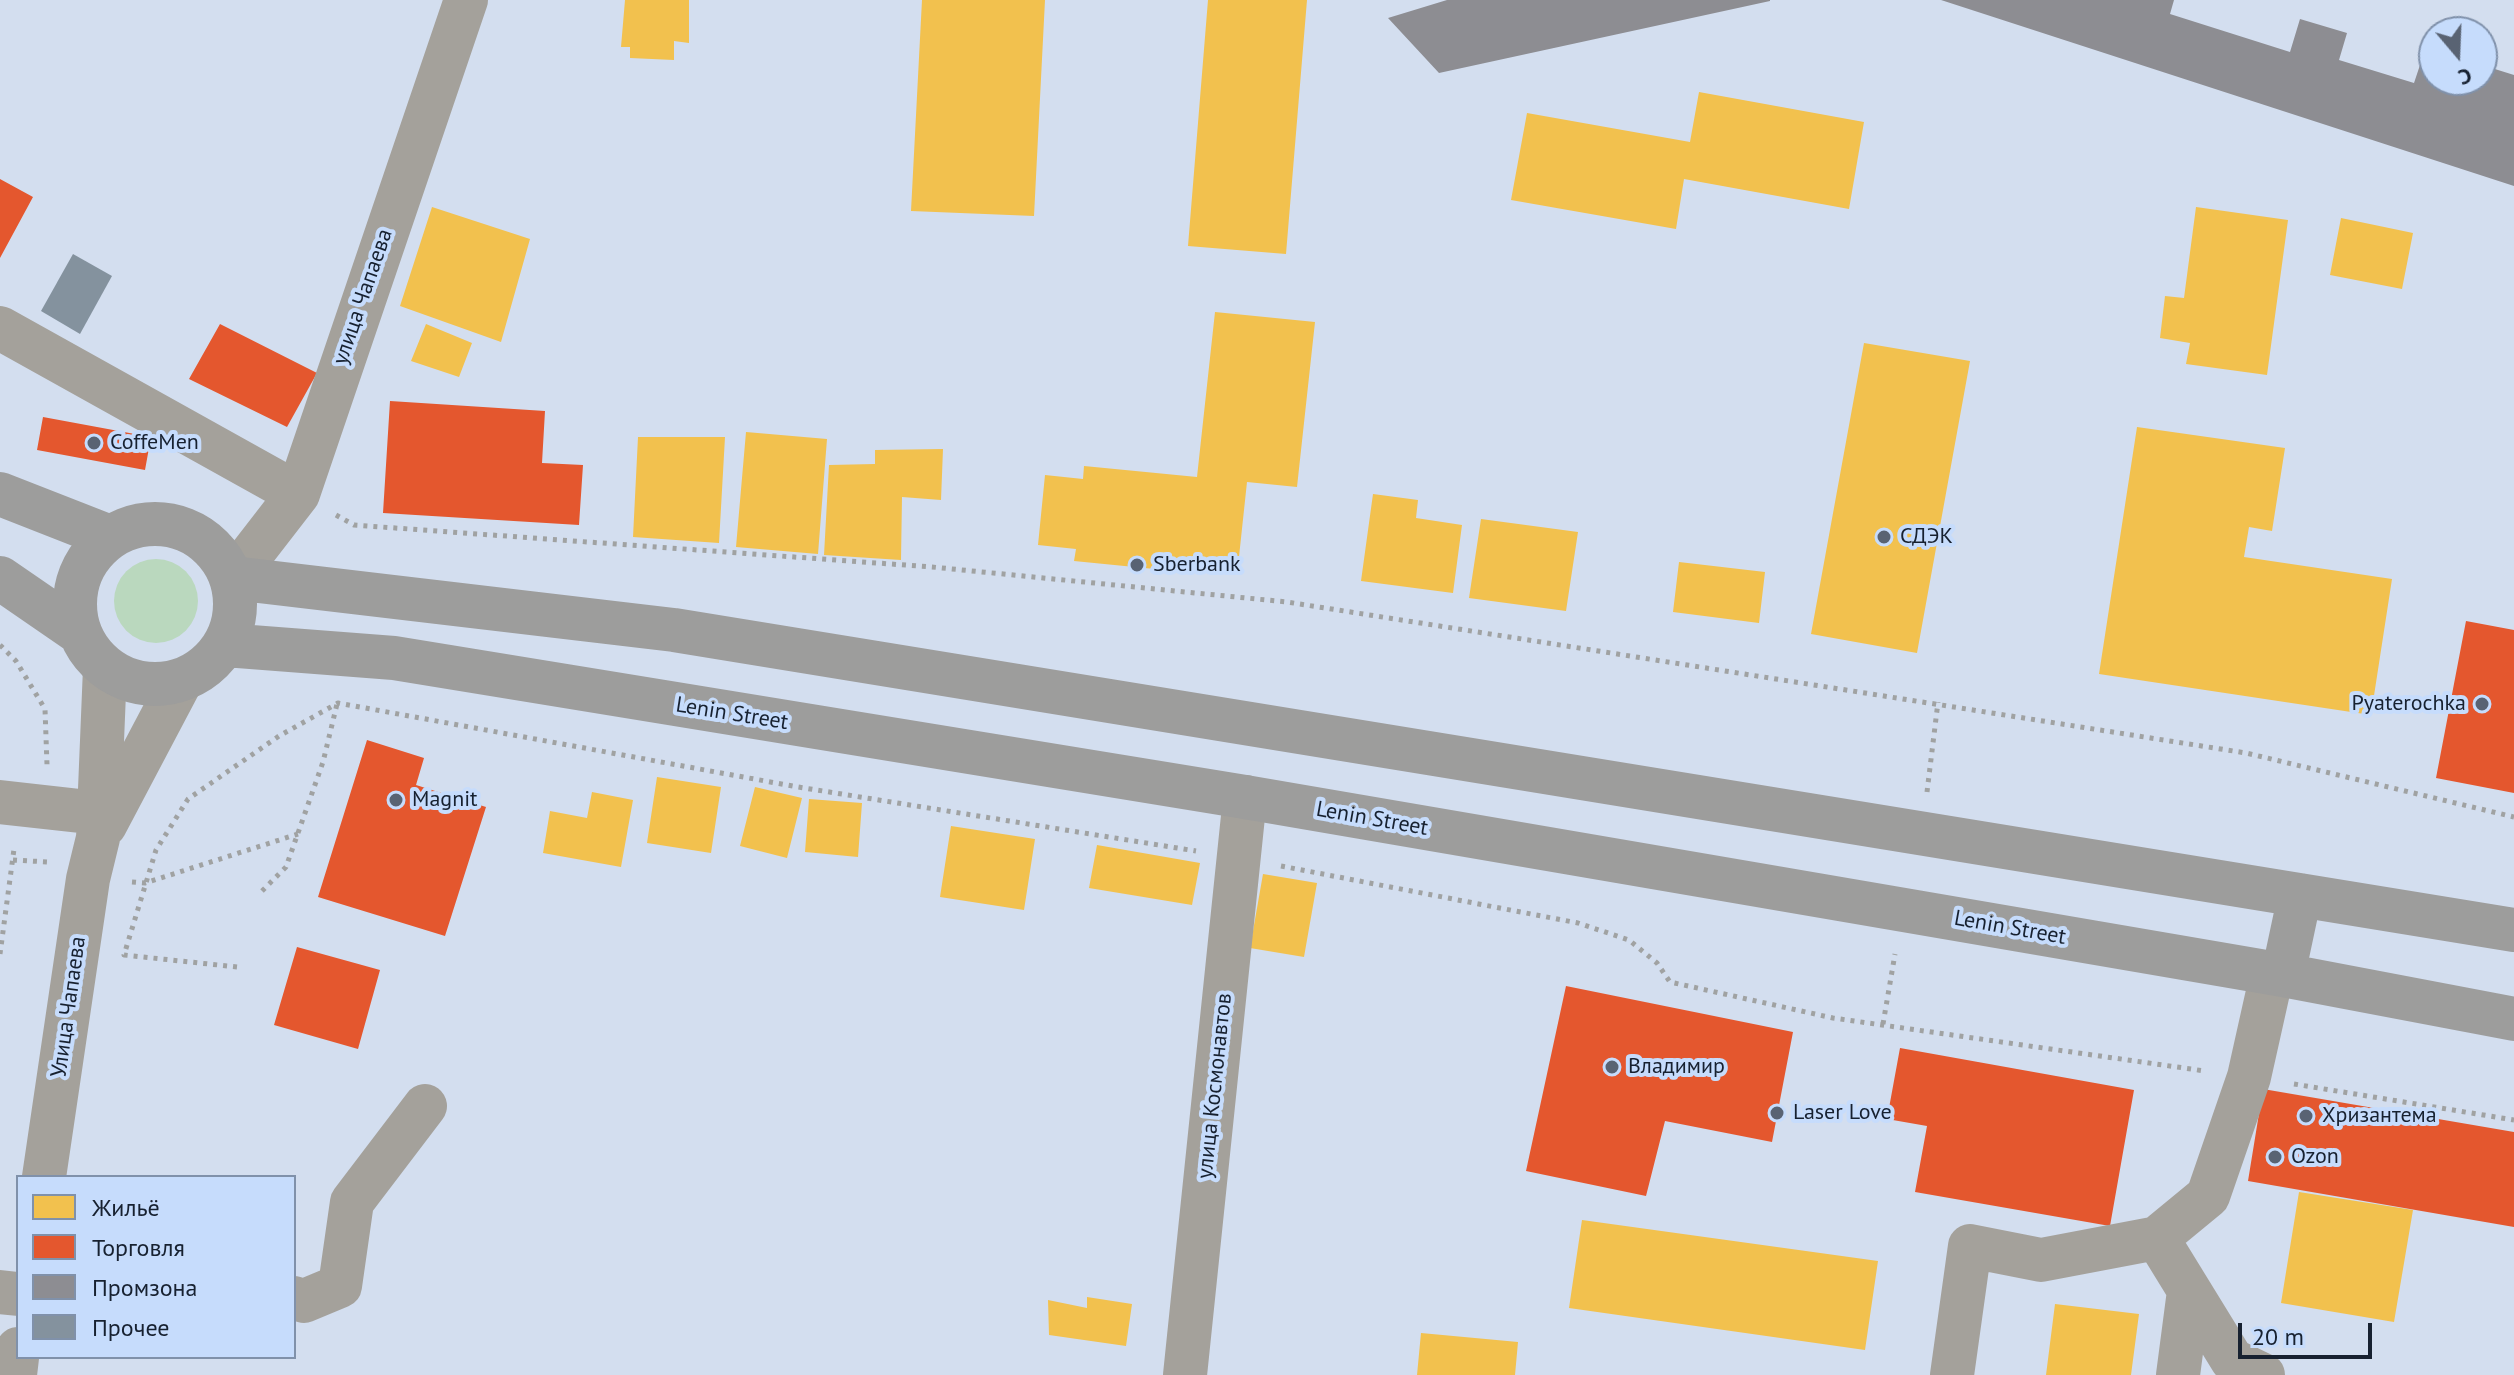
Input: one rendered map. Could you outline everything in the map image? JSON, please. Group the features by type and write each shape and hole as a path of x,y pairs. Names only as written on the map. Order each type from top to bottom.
{"main road":[{"path":"0,494 110,537"},
{"path":"0,578 80,633 105,668 128,680 155,685 181,681 214,661 225,645 235,612 233,578 221,556 203,538 181,527 157,523 133,527 110,537 82,569 74,611 80,633"},
{"path":"233,578 674,630 2514,930"},
{"name":"Lenin Street","path":"225,645 394,658 1245,797 2278,974 2514,1019"},
{"path":"2278,974 2300,895"}],"street":[{"name":"улица Чапаева","path":"233,578 298,494 466,0"},
{"path":"0,328 298,494"},
{"path":"98,825 105,668"},
{"path":"98,825 181,681"},
{"name":"улица Космонавтов","path":"1185,1375 1245,797"},
{"path":"0,802 98,825"},
{"name":"Улица Чапаева","path":"44,1175 98,825"},
{"path":"1952,1375 1970,1246 2041,1260 2157,1238 2208,1196 2249,1077 2278,974"},
{"path":"296,1299 304,1301 340,1286 352,1202 425,1106"},
{"path":"2157,1238 2232,1360 2263,1375"},
{"path":"2178,1375 2189,1291"}],"path":[{"path":"298,494 354,525 932,567 1287,602 1938,702 2246,753 2514,817"},
{"path":"0,645 16,661 45,709 48,767"},
{"path":"1927,792 1938,702"},
{"path":"262,891 286,867 323,762 338,703"},
{"path":"237,967 124,955 156,850 188,799 279,736 338,703 798,787 1240,858 1578,923 1629,940 1657,963 1670,982 1833,1018 2249,1077 2514,1120"},
{"path":"145,883 298,834"},
{"path":"0,954 15,846"},
{"path":"13,860 56,863"},
{"path":"1883,1024 1897,948"}],"green space":[{"path":"156,559 172,562 186,571 195,585 198,601 195,617 186,631 172,640 156,643 140,640 126,631 117,617 114,601 117,585 126,571 140,562"}],"building: Жильё":[{"path":"625,0 689,0 689,43 674,41 674,60 630,58 630,47 621,47"},
{"path":"922,0 1045,0 1034,216 911,211"},
{"path":"1208,0 1307,0 1286,254 1188,246"},
{"path":"1699,92 1864,122 1849,209 1684,179 1676,229 1511,200 1527,113 1690,142"},
{"path":"432,207 530,239 501,342 400,306"},
{"path":"2196,207 2288,220 2267,375 2186,364 2190,343 2160,338 2165,296 2184,298"},
{"path":"2341,218 2413,233 2402,289 2330,275"},
{"path":"1215,312 1315,322 1297,487 1247,482 1238,566 1197,562 1195,573 1074,561 1076,549 1038,545 1045,475 1083,479 1084,466 1197,477"},
{"path":"426,324 472,343 459,377 411,361"},
{"path":"1864,343 1970,361 1917,653 1811,634"},
{"path":"2137,427 2285,448 2272,531 2249,527 2244,557 2392,579 2371,715 2099,674"},
{"path":"746,432 827,439 818,554 736,547"},
{"path":"638,437 725,437 719,543 633,537"},
{"path":"943,449 941,500 902,497 901,560 824,555 829,465 875,464 875,450"},
{"path":"1373,494 1418,500 1416,518 1462,525 1453,593 1361,581"},
{"path":"1481,519 1578,532 1566,611 1469,598"},
{"path":"1679,562 1765,572 1759,623 1673,612"},
{"path":"657,777 721,787 711,853 647,843"},
{"path":"755,787 802,798 787,858 740,846"},
{"path":"592,792 633,800 621,867 543,853 550,811 587,818"},
{"path":"809,799 862,803 858,857 805,852"},
{"path":"951,826 1035,839 1024,910 940,897"},
{"path":"1097,845 1200,863 1192,905 1089,888"},
{"path":"1263,874 1317,883 1304,957 1250,948"},
{"path":"2299,1192 2413,1210 2394,1322 2281,1303"},
{"path":"1582,1220 1878,1261 1865,1350 1569,1308"},
{"path":"1087,1297 1132,1304 1126,1346 1049,1335 1048,1300 1087,1308"},
{"path":"2055,1304 2139,1314 2131,1375 2046,1375"},
{"path":"1421,1333 1518,1342 1515,1375 1417,1375"}],"building: Торговля":[{"path":"0,179 33,197 0,258"},
{"path":"220,324 317,373 287,427 189,379"},
{"path":"390,401 545,411 542,463 583,465 579,525 383,513"},
{"name":"CoffeMen","path":"43,417 151,437 145,470 37,450"},
{"name":"Pyaterochka","path":"2466,621 2514,630 2514,793 2436,778"},
{"path":"367,740 424,758 416,785 486,807 445,936 318,897"},
{"path":"297,947 380,970 358,1049 274,1025"},
{"name":"Владимир","path":"1566,986 1793,1032 1772,1142 1665,1121 1646,1196 1526,1171"},
{"path":"1900,1048 2134,1090 2110,1226 1915,1192 1927,1126 1887,1119"},
{"path":"2263,1089 2514,1132 2514,1227 2248,1181"}],"building: Промзона":[{"path":"1447,0 1770,1 1439,73 1388,18"},
{"path":"1941,0 2174,0 2170,14 2290,52 2300,19 2347,33 2339,60 2414,83 2418,71 2418,96 2498,96 2498,70 2514,75 2514,186"}],"building: Прочее":[{"path":"73,254 112,276 80,334 41,311"}],"place":[{"name":"CoffeMen","path":"94,443"},
{"name":"СДЭК","path":"1884,537"},
{"name":"Sberbank","path":"1137,565"},
{"name":"Pyaterochka","path":"2482,704"},
{"name":"Magnit","path":"396,800"},
{"name":"Владимир","path":"1612,1067"},
{"name":"Laser Love","path":"1777,1113"},
{"name":"Хризантема","path":"2306,1116"},
{"name":"Ozon","path":"2275,1157"}]}
